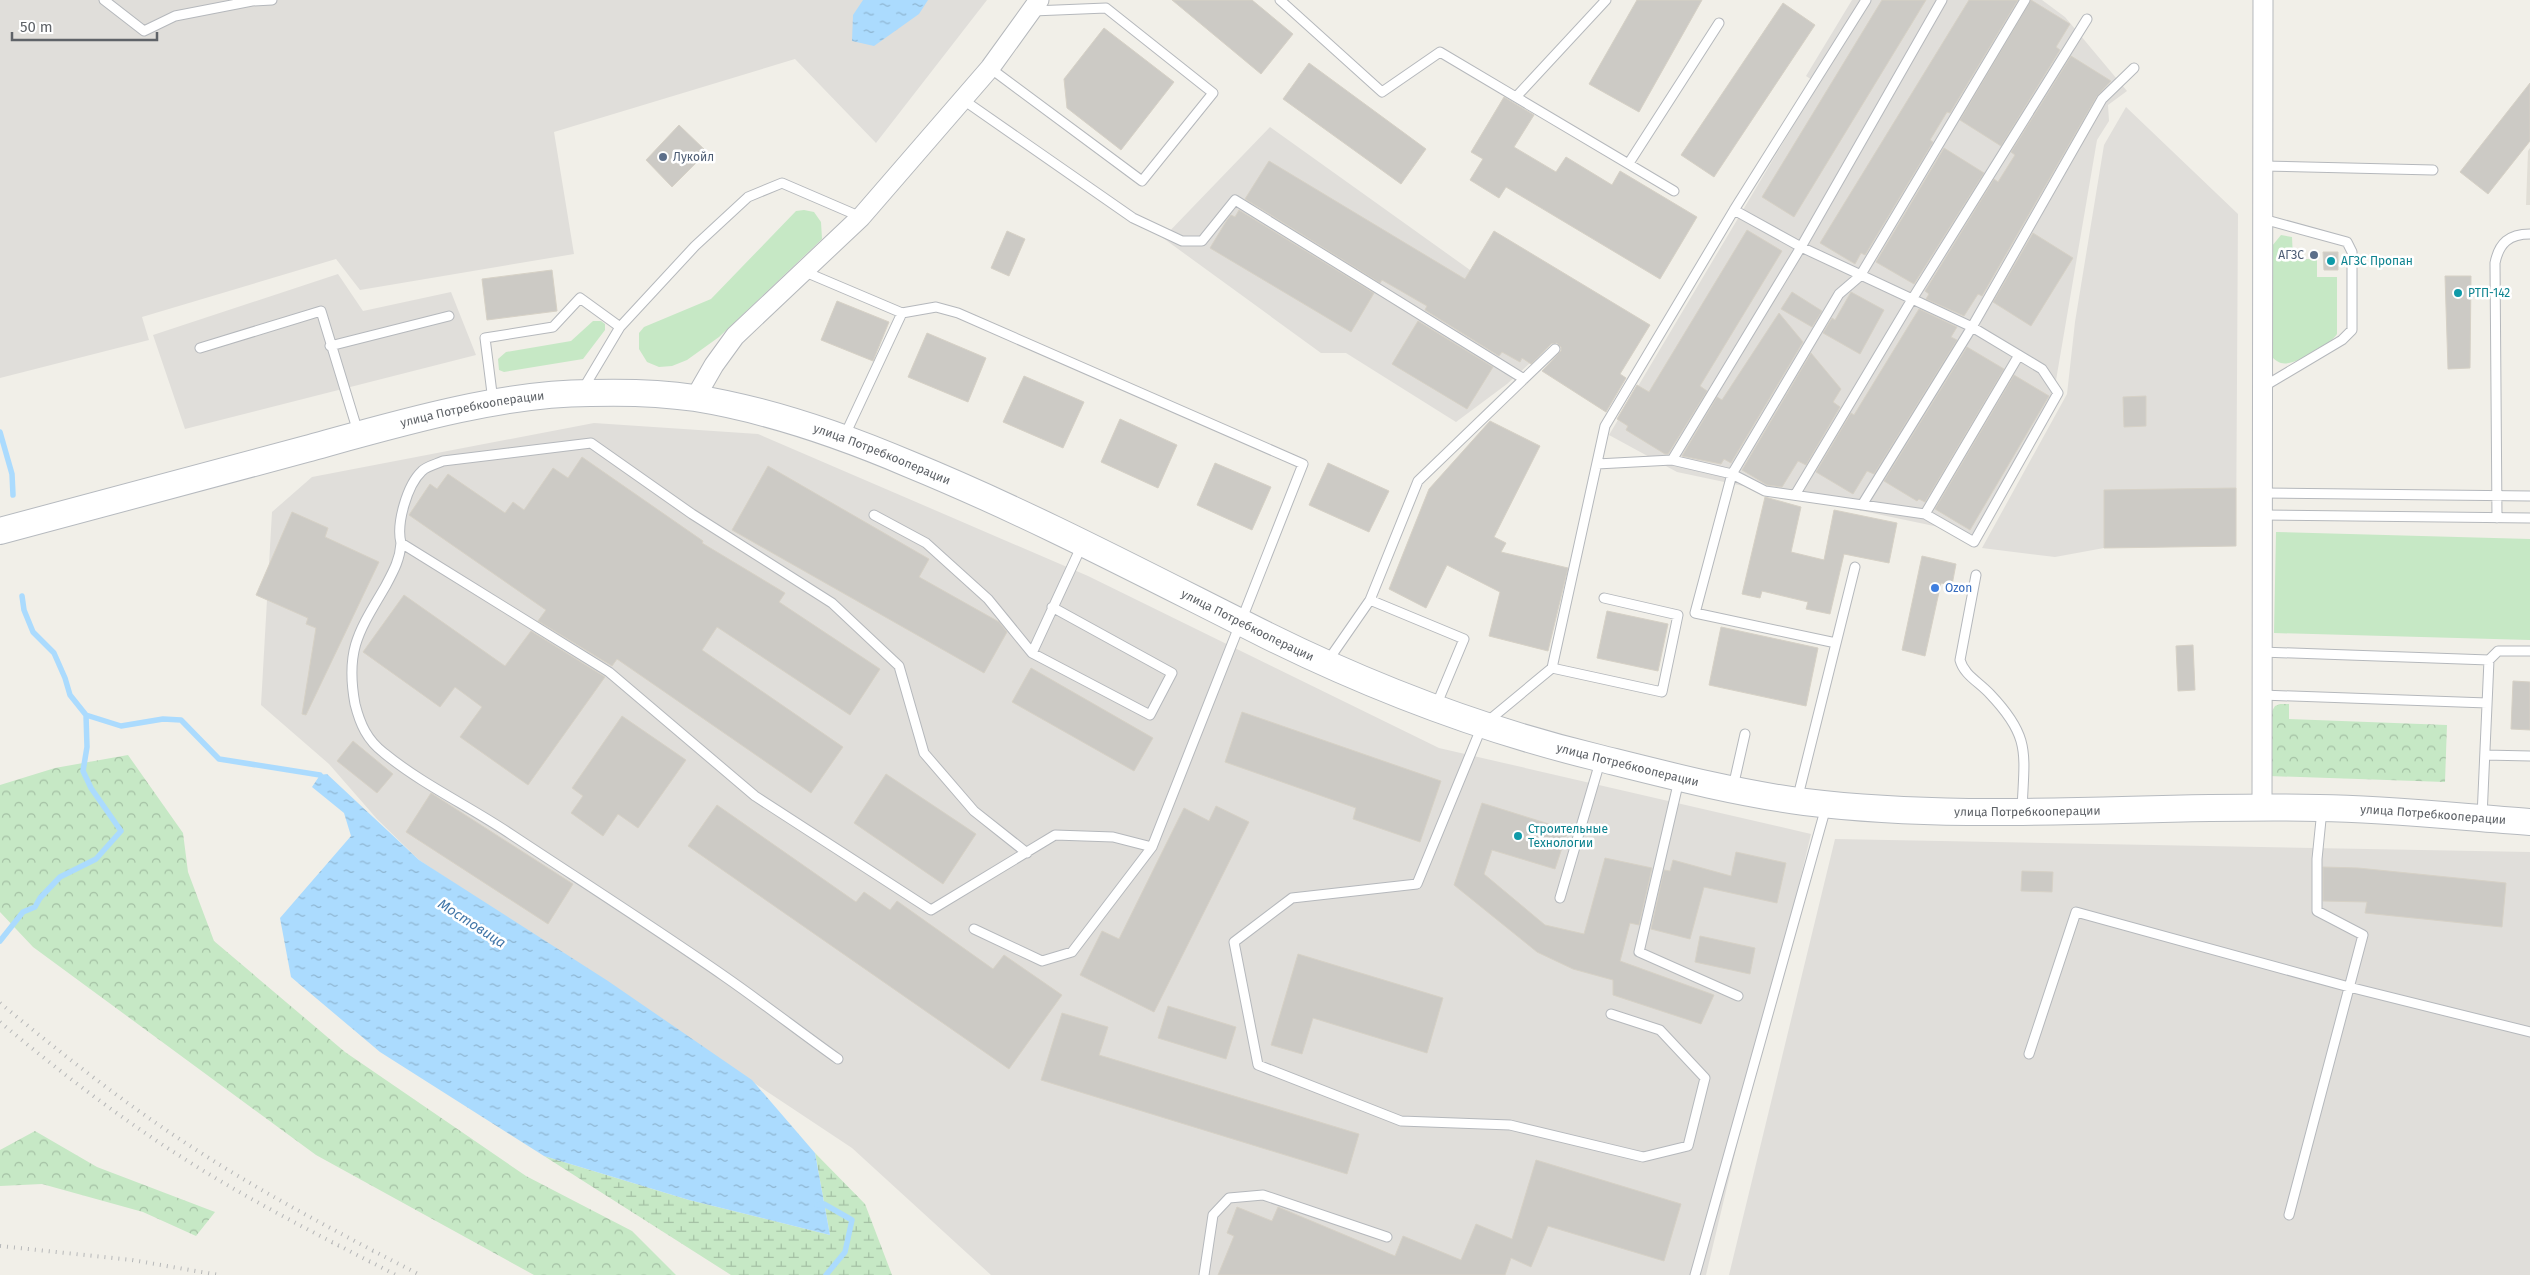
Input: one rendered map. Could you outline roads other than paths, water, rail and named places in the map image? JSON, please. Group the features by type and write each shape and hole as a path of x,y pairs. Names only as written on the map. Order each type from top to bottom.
{"main road":[{"name":"улица Потребкооперации","path":"0,531 359,434 493,403 581,392 642,393 695,398 766,414 844,438 966,488 1083,542 1243,622 1397,695 1482,726 1601,759 1680,778 1733,790 1797,801 1904,811 2022,813 2322,808 2530,822"}],"street":[{"path":"2262,808 2263,0"},
{"path":"695,398 714,365 735,336 861,217 990,68 1034,6"}],"lane":[{"path":"104,0 144,31 175,16 252,1 272,0"},
{"path":"1280,0 1382,92 1440,52 1629,162 1674,191"},
{"path":"1516,97 1606,0"},
{"path":"1611,1014 1660,1030 1705,1078 1688,1146 1644,1157 1510,1125 1401,1121 1258,1065 1234,942 1292,898 1417,884 1482,726 1552,668 1605,426 1734,210 1866,0"},
{"path":"1672,460 1801,247 1942,0"},
{"path":"1836,642 1695,613 1732,474 1839,294 1860,276 2025,0"},
{"path":"990,68 1142,182 1213,93 1106,8 1034,6"},
{"path":"1794,495 1911,301 2087,19"},
{"path":"1629,162 1719,23"},
{"path":"1862,505 1972,327 2102,99 2134,68"},
{"path":"962,99 1133,218 1182,241 1202,241 1235,200 1524,379"},
{"path":"2263,166 2433,170"},
{"path":"581,392 620,328 695,246 748,197 782,183 861,217"},
{"path":"1597,464 1672,460 1732,474 1765,491 1925,514 1974,542 2058,393 2042,369 1972,327 1911,301 1801,247 1734,210"},
{"path":"2263,219 2347,242 2352,252 2352,323 2348,335 2342,340 2263,387"},
{"path":"2497,518 2494,263 2498,249 2506,239 2519,234 2530,234"},
{"path":"802,271 902,313 936,307 958,313 1303,464 1243,622 1152,846 1072,952 1042,962 974,929"},
{"path":"493,403 485,338 553,327 580,298 620,328"},
{"path":"200,348 321,311 330,346 359,434"},
{"path":"844,438 902,313"},
{"path":"330,346 448,316"},
{"path":"1326,662 1370,600 1418,481 1556,349"},
{"path":"1925,514 2019,355"},
{"path":"838,1060 724,976 480,813 408,771 370,741 360,722 355,703 351,663 353,649 359,632 395,568 400,555 401,544 398,533 400,519 415,481 422,470 443,461 471,456 591,443 692,514 832,603 899,666 924,753 974,811 1027,854"},
{"path":"2262,493 2530,496"},
{"path":"874,515 926,544 988,599 1032,653 1150,715 1172,673 1052,607"},
{"path":"2262,515 2530,518"},
{"path":"1032,653 1083,542"},
{"path":"401,544 609,672 755,796 931,910 1027,854 1055,834 1113,837 1152,846"},
{"path":"1797,801 1855,567"},
{"path":"1976,575 1960,660 1963,669 1990,694 2016,725 2021,735 2024,746 2022,813"},
{"path":"1552,668 1662,692 1678,615 1604,598"},
{"path":"1370,600 1464,639 1435,709"},
{"path":"2482,819 2489,660 2498,651 2530,651"},
{"path":"2262,652 2489,660"},
{"path":"2262,695 2487,702"},
{"path":"1733,790 1745,734"},
{"path":"2486,755 2530,756"},
{"path":"1560,898 1601,759"},
{"path":"1680,778 1639,952 1738,996"},
{"path":"1695,1275 1827,804"},
{"path":"2289,1215 2363,935 2317,911 2317,859 2322,808"},
{"path":"2029,1054 2076,912 2349,987 2530,1032"},
{"path":"1204,1275 1213,1216 1229,1198 1263,1195 1387,1238"}],"water":[{"path":"863,0 928,0 919,14 874,46 852,41 853,15"},
{"path":"327,774 419,860 608,981 752,1080 815,1153 830,1235 689,1200 544,1156 380,1052 291,977 280,918 351,836 344,813 312,787 320,775"}],"waterway":[{"name":"Мостовица","path":"0,432 12,474 13,495"},
{"name":"Мостовица","path":"22,596 24,610 33,632 54,653 70,695 86,715 121,726 163,719 181,720 219,759 320,775 324,780"},
{"path":"0,941 23,912 35,907 40,898 60,877 96,859 121,831 91,788 83,771 87,747 86,715"},
{"name":"Мостовица","path":"817,1205 824,1204 852,1220 845,1252 826,1275"}],"railway":[{"path":"0,1003 97,1080 147,1117 198,1151 280,1200 420,1275"},
{"path":"0,1022 103,1103 184,1159 257,1202 396,1275"},
{"path":"0,1246 132,1260 219,1275"}],"place":[{"name":"Лукойл","path":"663,157"},
{"name":"АГЗС","path":"2314,255"},
{"name":"АГЗС Пропан","path":"2331,261"},
{"name":"РТП-142","path":"2458,293"},
{"name":"Ozon","path":"1935,588"},
{"name":"Строительные Технологии","path":"1518,836"}]}
